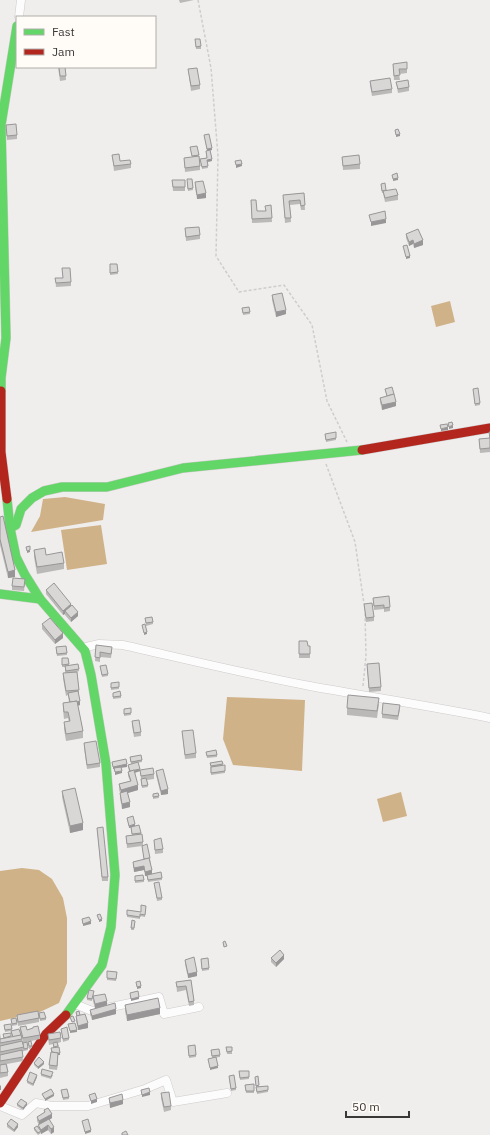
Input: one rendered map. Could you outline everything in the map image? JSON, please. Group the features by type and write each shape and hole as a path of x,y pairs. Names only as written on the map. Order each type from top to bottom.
{"street":[{"path":"19,16 21,0"},
{"path":"0,1103 46,1034 69,1012 102,965 111,928 115,874 106,764 91,675 85,651 40,599 16,557 10,528 1,452 1,378 6,338 1,125 16,32"},
{"path":"10,528 16,524 21,509 32,498 44,491 62,487 107,487 183,468 352,452 490,428"},
{"path":"0,594 40,599"},
{"path":"82,648 99,644 122,645 300,684 490,718"},
{"path":"75,1004 92,1010 159,997 164,1014 199,1007"},
{"path":"0,1106 22,1115 36,1103 52,1106 88,1106 145,1089 166,1080 172,1102 227,1093"}],"path":[{"path":"198,0 211,68 218,156 216,256 239,292 284,285 312,325 327,401 352,452"},
{"path":"322,455 355,542 364,605"},
{"path":"363,696 366,656 364,612"}],"shaded area":[{"path":"450,301 455,322 436,327 431,306"},
{"path":"65,497 105,504 103,520 31,532 40,516 43,499"},
{"path":"101,525 107,564 67,570 61,530"},
{"path":"227,697 305,700 302,771 233,765 223,739"},
{"path":"401,792 407,816 383,822 377,799"},
{"path":"22,868 39,870 52,879 63,898 67,918 67,983 59,1003 40,1012 0,1021 0,871"}],"building":[{"path":"195,39 200,39 201,46 196,47"},
{"path":"407,62 407,69 399,69 400,75 394,76 393,64"},
{"path":"59,68 65,68 66,76 60,76"},
{"path":"197,68 200,85 191,86 188,69"},
{"path":"390,78 392,89 372,92 370,81"},
{"path":"408,80 409,87 398,89 396,82"},
{"path":"16,124 17,135 7,136 6,125"},
{"path":"398,129 400,134 396,135 395,130"},
{"path":"209,134 212,148 207,149 204,135"},
{"path":"197,146 199,155 192,156 190,147"},
{"path":"210,150 212,159 207,160 208,166 202,167 200,159 207,158 206,151"},
{"path":"119,154 120,161 130,160 131,164 114,166 112,155"},
{"path":"359,155 360,164 343,166 342,157"},
{"path":"199,156 200,166 185,168 184,158"},
{"path":"241,160 242,164 236,165 235,161"},
{"path":"397,173 398,178 393,179 392,175"},
{"path":"187,179 192,179 193,188 188,189"},
{"path":"172,180 185,180 185,187 173,187"},
{"path":"203,181 206,193 197,195 195,182"},
{"path":"385,183 386,190 382,191 381,184"},
{"path":"396,189 398,195 385,198 383,191"},
{"path":"304,193 305,205 301,206 300,200 289,201 291,218 285,218 283,195"},
{"path":"251,200 256,200 257,211 266,211 265,206 271,205 272,218 252,219"},
{"path":"385,211 386,219 371,222 369,215"},
{"path":"199,227 200,235 186,237 185,228"},
{"path":"418,229 423,240 414,244 413,240 409,242 406,234"},
{"path":"407,245 410,256 406,257 403,246"},
{"path":"110,264 117,264 118,272 110,273"},
{"path":"62,268 70,268 71,282 56,283 55,278 63,278"},
{"path":"282,293 286,310 276,312 272,295"},
{"path":"249,307 250,312 243,313 242,308"},
{"path":"392,387 394,394 387,396 385,389"},
{"path":"478,388 480,403 475,404 473,389"},
{"path":"394,394 396,402 382,405 380,398"},
{"path":"452,422 453,425 449,427 448,423"},
{"path":"447,424 448,427 441,429 440,425"},
{"path":"336,432 336,438 326,440 325,434"},
{"path":"490,438 490,448 480,449 479,439"},
{"path":"3,516 15,570 8,572 0,539 0,517"},
{"path":"30,546 30,550 27,551 26,547"},
{"path":"45,548 46,555 62,552 64,563 37,567 34,550"},
{"path":"13,578 25,579 24,587 12,586"},
{"path":"54,583 71,604 63,611 46,590"},
{"path":"389,596 390,607 384,608 384,605 374,606 373,598"},
{"path":"372,603 374,617 366,618 364,604"},
{"path":"72,605 78,612 71,618 65,611"},
{"path":"152,617 153,622 146,623 145,618"},
{"path":"50,618 63,633 55,640 42,624"},
{"path":"145,624 147,632 144,633 142,625"},
{"path":"299,641 307,641 308,646 310,646 310,654 299,654"},
{"path":"96,645 112,647 111,654 100,652 100,658 95,657"},
{"path":"66,646 67,653 57,654 56,647"},
{"path":"62,658 68,658 69,664 62,665"},
{"path":"379,663 381,687 369,688 367,664"},
{"path":"78,664 79,669 66,671 65,666"},
{"path":"106,665 108,674 102,675 100,666"},
{"path":"77,672 79,690 66,691 63,673"},
{"path":"119,682 119,687 111,688 111,683"},
{"path":"78,691 80,701 70,702 68,693"},
{"path":"120,691 121,696 113,697 113,693"},
{"path":"348,695 379,698 377,711 347,708"},
{"path":"77,701 83,731 66,734 64,722 70,721 68,712 64,712 63,703"},
{"path":"383,703 400,705 398,716 382,714"},
{"path":"131,708 131,713 124,714 124,709"},
{"path":"139,720 141,732 134,733 132,721"},
{"path":"193,730 196,753 185,755 182,731"},
{"path":"96,741 100,763 87,765 84,743"},
{"path":"216,750 217,755 207,756 206,752"},
{"path":"141,755 142,760 131,762 130,757"},
{"path":"126,759 127,764 113,767 112,762"},
{"path":"222,761 223,764 211,766 210,763"},
{"path":"138,762 140,769 130,771 128,765"},
{"path":"225,765 225,771 211,773 211,767"},
{"path":"121,767 122,771 115,772 114,768"},
{"path":"153,768 154,774 141,776 140,770"},
{"path":"163,769 168,789 161,791 156,771"},
{"path":"134,770 138,785 121,790 119,784 131,781 128,772"},
{"path":"146,778 148,785 142,786 141,779"},
{"path":"75,788 83,823 70,826 62,791"},
{"path":"127,791 130,802 122,804 120,793"},
{"path":"158,793 159,796 153,797 153,794"},
{"path":"133,816 135,824 129,826 127,818"},
{"path":"139,825 141,833 132,834 131,827"},
{"path":"103,827 108,877 102,877 97,828"},
{"path":"142,834 143,842 127,844 126,836"},
{"path":"161,838 163,849 155,850 154,840"},
{"path":"147,844 150,858 144,859 142,846"},
{"path":"149,858 152,870 145,872 144,866 134,868 133,862"},
{"path":"161,872 162,878 148,880 147,875"},
{"path":"143,875 144,880 135,881 135,876"},
{"path":"159,882 162,898 157,898 154,883"},
{"path":"141,905 146,906 145,915 140,914 140,917 127,915 127,910 141,912"},
{"path":"100,914 102,919 99,920 97,915"},
{"path":"89,917 91,921 83,924 82,919"},
{"path":"132,920 135,921 134,928 131,928"},
{"path":"225,941 227,946 224,947 223,942"},
{"path":"280,950 284,955 276,963 271,958"},
{"path":"194,957 197,972 188,974 185,960"},
{"path":"208,958 209,968 202,969 201,959"},
{"path":"107,971 117,972 116,979 107,978"},
{"path":"191,980 194,1001 189,1002 186,986 177,987 176,982"},
{"path":"140,981 141,986 137,987 136,982"},
{"path":"89,990 94,991 92,999 87,998"},
{"path":"138,991 139,997 131,999 130,993"},
{"path":"105,994 107,1001 95,1004 93,996"},
{"path":"158,998 160,1008 127,1015 125,1005"},
{"path":"115,1003 116,1009 92,1016 90,1010"},
{"path":"38,1011 39,1018 18,1022 17,1015"},
{"path":"79,1011 80,1015 77,1016 76,1012"},
{"path":"44,1012 46,1018 40,1019 39,1013"},
{"path":"85,1014 88,1023 78,1026 76,1016"},
{"path":"73,1016 75,1021 72,1022 70,1017"},
{"path":"16,1018 17,1023 12,1024 11,1019"},
{"path":"75,1023 77,1030 70,1031 68,1024"},
{"path":"11,1024 12,1029 5,1030 4,1025"},
{"path":"26,1026 27,1030 38,1026 40,1035 23,1038 20,1027"},
{"path":"67,1027 69,1038 63,1039 61,1029"},
{"path":"19,1029 21,1035 13,1037 11,1031"},
{"path":"60,1032 61,1038 49,1040 48,1034"},
{"path":"11,1033 11,1036 4,1038 3,1034"},
{"path":"21,1035 22,1039 0,1043 0,1039"},
{"path":"22,1041 24,1047 0,1052 0,1046"},
{"path":"31,1041 32,1046 29,1046 28,1042"},
{"path":"27,1042 28,1048 24,1049 23,1043"},
{"path":"57,1042 58,1046 54,1047 53,1043"},
{"path":"195,1045 196,1055 189,1056 188,1046"},
{"path":"59,1047 60,1053 52,1052 51,1048"},
{"path":"226,1047 232,1047 232,1051 227,1052"},
{"path":"219,1049 220,1055 212,1056 211,1050"},
{"path":"22,1050 23,1057 0,1061 0,1055"},
{"path":"51,1052 58,1053 57,1066 49,1065"},
{"path":"39,1057 44,1062 38,1067 34,1063"},
{"path":"216,1057 218,1066 210,1068 208,1059"},
{"path":"6,1064 8,1072 0,1073 0,1065"},
{"path":"42,1069 53,1072 51,1077 41,1074"},
{"path":"239,1071 249,1071 249,1077 240,1078"},
{"path":"30,1072 37,1075 33,1084 27,1081"},
{"path":"234,1075 236,1088 231,1089 229,1076"},
{"path":"258,1076 259,1085 256,1086 255,1077"},
{"path":"254,1084 254,1091 246,1091 245,1085"},
{"path":"268,1086 268,1090 257,1092 256,1087"},
{"path":"149,1088 150,1092 142,1095 141,1090"},
{"path":"51,1089 54,1094 45,1099 42,1094"},
{"path":"67,1089 69,1097 63,1098 61,1090"},
{"path":"169,1092 171,1106 164,1107 161,1093"},
{"path":"95,1093 97,1099 91,1101 89,1095"},
{"path":"122,1094 123,1100 110,1103 109,1098"},
{"path":"21,1099 27,1103 23,1108 17,1104"},
{"path":"48,1108 52,1114 39,1121 37,1117"},
{"path":"11,1119 18,1124 14,1130 7,1124"},
{"path":"49,1119 54,1127 51,1129 48,1125 41,1130 38,1125"},
{"path":"88,1119 91,1130 85,1132 82,1121"},
{"path":"37,1126 41,1131 38,1133 34,1128"},
{"path":"126,1131 128,1135 122,1135 122,1133"}],"traffic: fast":[{"path":"1,391 1,378 6,338 1,125 16,32"},
{"path":"10,528 16,525 21,509 32,498 44,491 62,487 107,487 183,468 362,450"},
{"path":"7,499 10,528 16,557 25,575 40,599 85,651 91,675 106,764 115,875 111,927 102,965 66,1015"},
{"path":"0,594 40,599"}],"traffic: jam":[{"path":"1,391 1,452 7,499"},
{"path":"362,450 490,428"},
{"path":"0,1103 46,1034 66,1015"}]}
